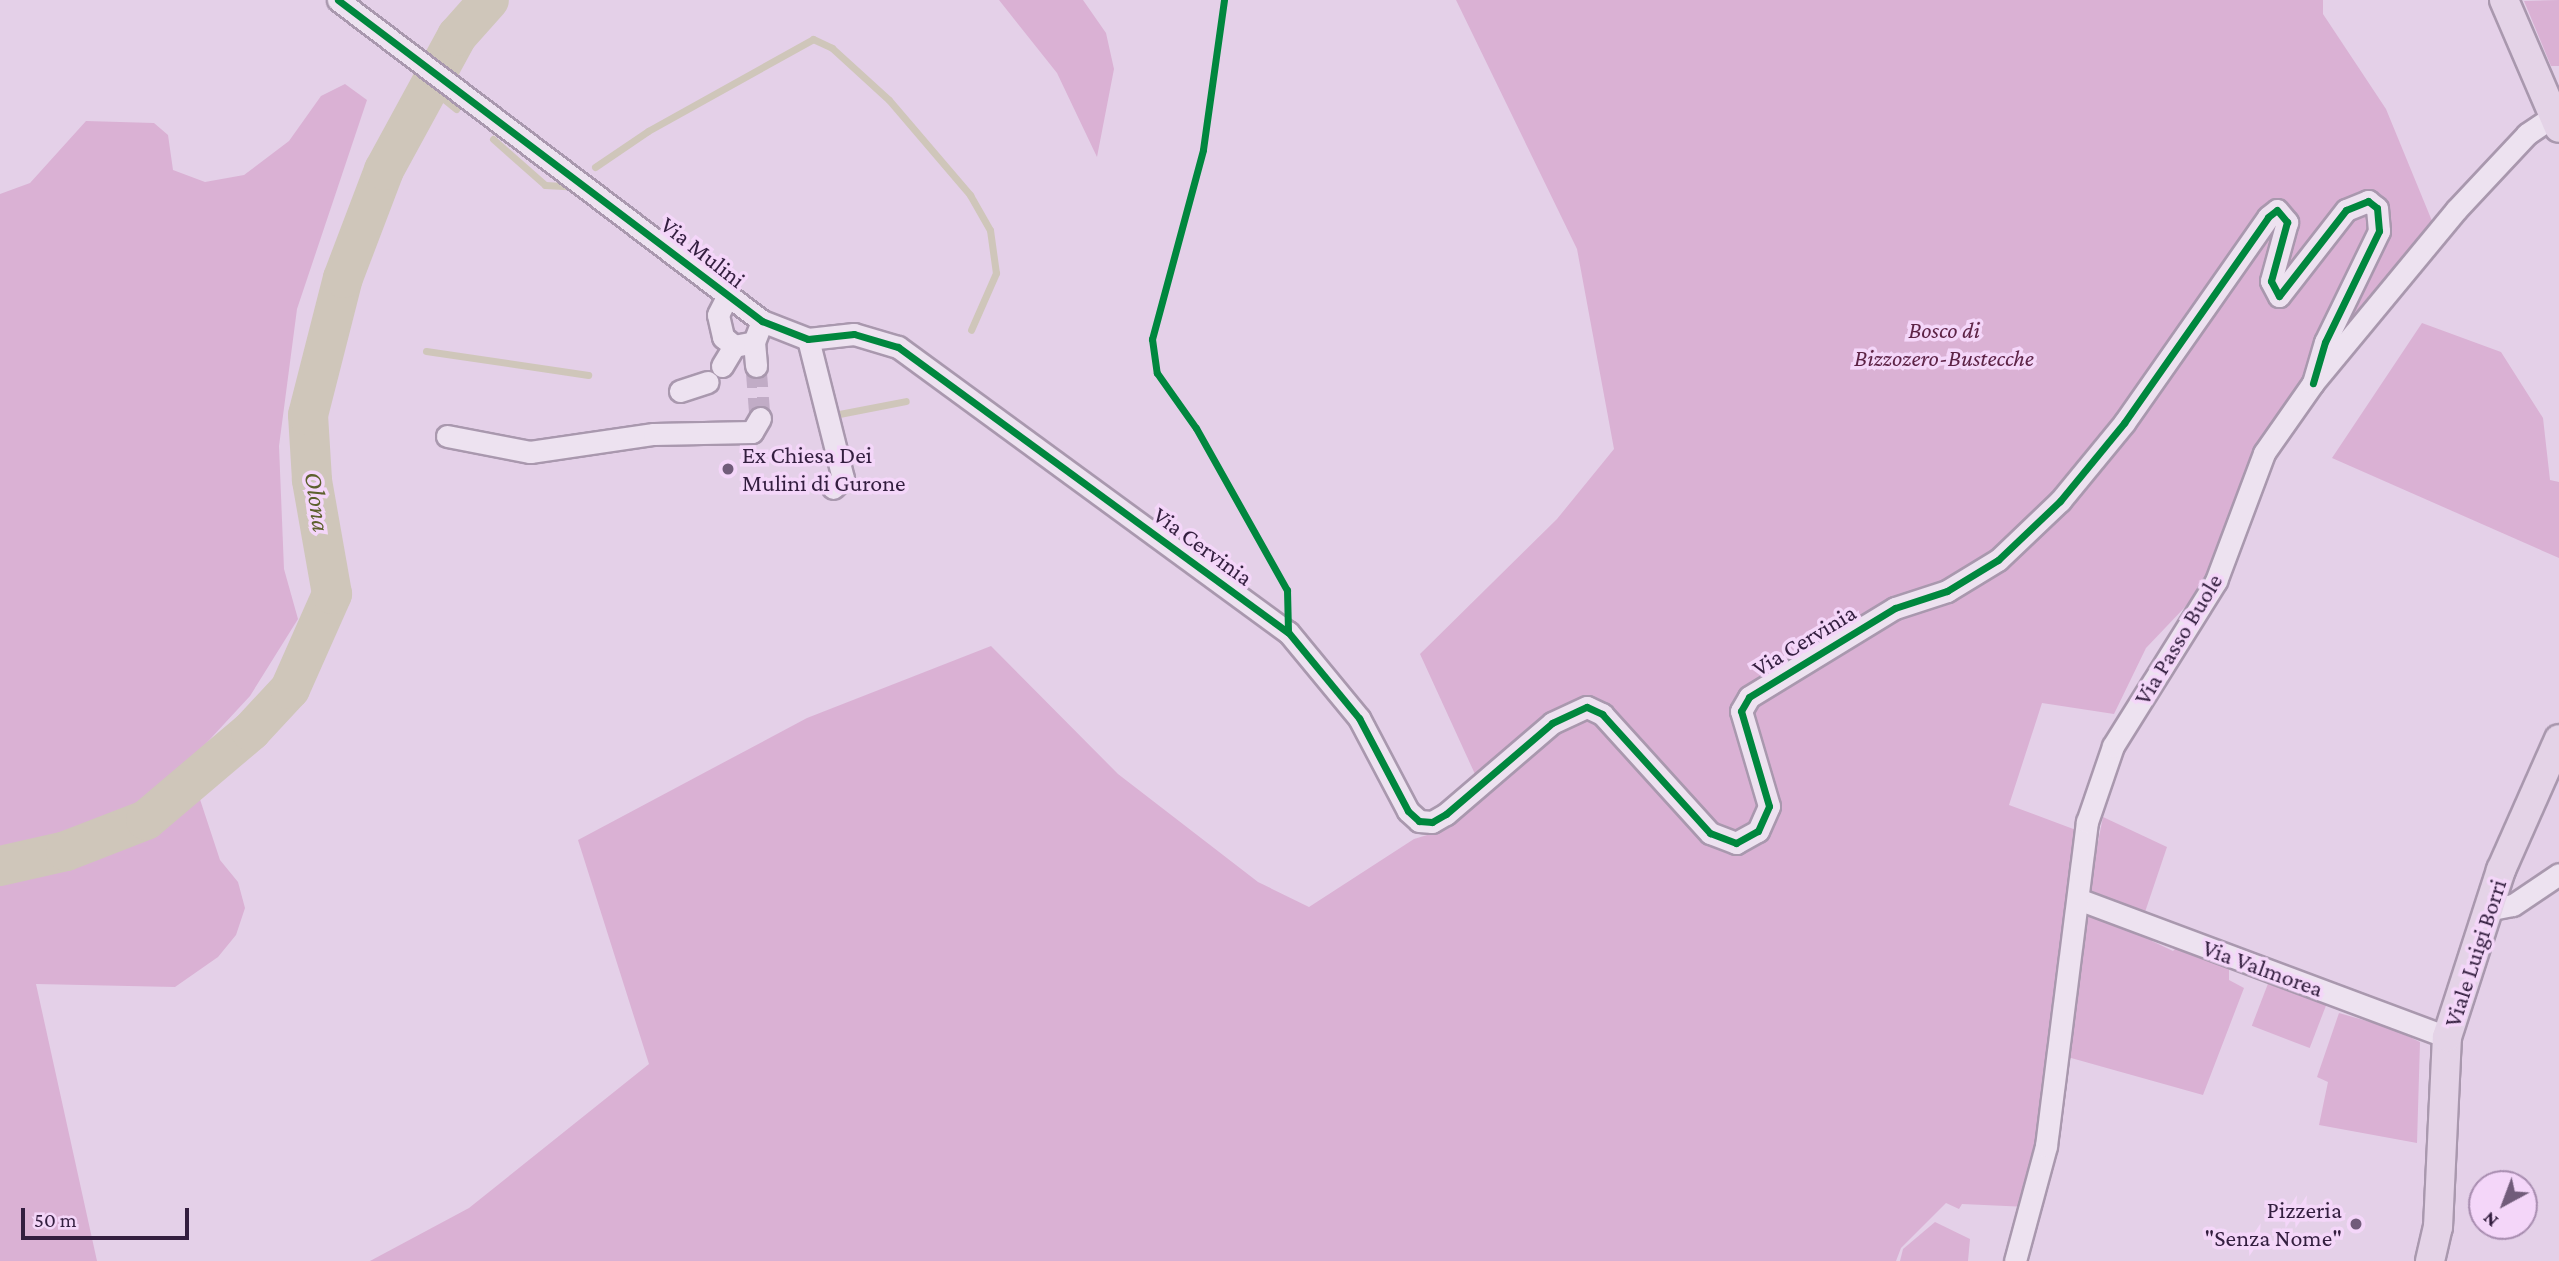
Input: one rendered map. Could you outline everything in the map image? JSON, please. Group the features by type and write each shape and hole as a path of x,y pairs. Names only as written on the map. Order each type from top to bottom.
{"main road":[{"path":"2504,0 2556,122"},
{"name":"Viale Luigi Borri","path":"2430,1261 2438,1227 2447,1037 2487,910 2559,739"}],"street":[{"name":"Via Mulini","path":"338,0 488,108 762,321 808,339 854,334 898,347 1022,438"},
{"name":"Via Passo Buole","path":"2015,1261 2046,1146 2087,822 2113,746 2216,581 2264,453 2313,383 2456,210 2527,134 2556,122"},
{"name":"Via Cervinia","path":"1022,438 1288,632 1359,718 1408,811 1419,821 1432,822 1446,814 1552,723 1587,707 1602,714 1710,833 1736,843 1758,831 1769,806 1741,711 1749,697 1895,608 1947,591 1998,560 2060,501 2124,423 2268,216 2277,210 2287,222 2271,281 2278,296 2346,210 2368,201 2377,208 2379,231 2325,342 2313,383"},
{"name":"Via Mulini","path":"728,295 718,315 723,337 744,344 756,366"},
{"name":"Via Mulini","path":"744,344 762,321"},
{"path":"808,339 843,478 833,488"},
{"path":"680,391 715,374 744,344"},
{"path":"447,436 530,452 654,434 752,432 760,418"},
{"path":"2487,910 2514,905 2559,874"},
{"name":"Via Valmorea","path":"2078,899 2447,1037"}],"green space":[{"path":"999,0 1083,0 1106,33 1114,69 1097,157 1057,73"},
{"name":"Bosco di Bizzozero-Bustecche","path":"1456,0 2323,0 2323,14 2386,109 2432,221 2283,434 2207,584 2146,648 2114,714 2042,703 2009,805 2076,830 2028,1207 1962,1204 1959,1209 1946,1203 1901,1248 1896,1261 370,1261 469,1208 649,1064 578,840 807,718 991,646 1118,774 1258,882 1309,907 1414,839 1447,829 1485,796 1420,654 1557,519 1614,449 1577,249"},
{"path":"2559,0 2559,66 2551,66 2524,1"},
{"path":"345,84 367,100 297,309 279,446 284,569 298,619 250,696 188,763 220,860 238,882 245,908 236,935 218,957 175,987 36,984 97,1261 0,1261 0,194 30,183 86,121 154,123 168,135 173,170 205,182 244,175 289,141 321,96"},
{"path":"2422,323 2501,352 2543,418 2550,480 2559,482 2559,558 2332,458"},
{"path":"2103,817 2167,847 2144,915 2088,891"},
{"path":"2093,914 2152,935 2152,941 2173,951 2179,945 2229,966 2229,980 2244,988 2203,1095 2064,1056 2083,921"},
{"path":"2269,981 2327,1003 2310,1048 2252,1026"},
{"path":"2339,1013 2391,1028 2420,1042 2417,1143 2319,1125 2328,1082 2317,1077"},
{"path":"1935,1222 1970,1239 1968,1261 1900,1261 1903,1249"}],"waterway":[{"name":"Olona","path":"0,866 66,851 146,820 251,731 290,689 332,594 312,480 308,415 343,278 384,170 457,36 489,0"},
{"path":"595,167 648,131 813,39 832,48 889,100 970,195 990,230 996,273 971,330"},
{"path":"429,87 456,109"},
{"path":"493,139 545,185 567,186"},
{"path":"426,351 588,375"},
{"path":"834,415 906,401"}],"tunnel":[{"path":"756,366 760,418"}],"cycle path":[{"path":"338,0 762,321 808,339 854,334 898,347 1288,632 1359,718 1408,811 1419,821 1432,822 1446,814 1552,723 1587,707 1602,714 1710,833 1736,843 1758,831 1769,806 1741,711 1749,697 1895,608 1947,591 1998,560 2060,501 2124,423 2268,217 2277,210 2287,222 2271,281 2279,296 2346,210 2368,201 2377,208 2379,231 2325,342 2313,383"},
{"path":"1224,0 1203,150 1152,339 1157,373 1196,428 1287,590 1288,632"}],"place":[{"name":"Ex Chiesa Dei Mulini di Gurone","path":"728,469"},
{"name":"Pizzeria \"Senza Nome\"","path":"2356,1224"}]}
